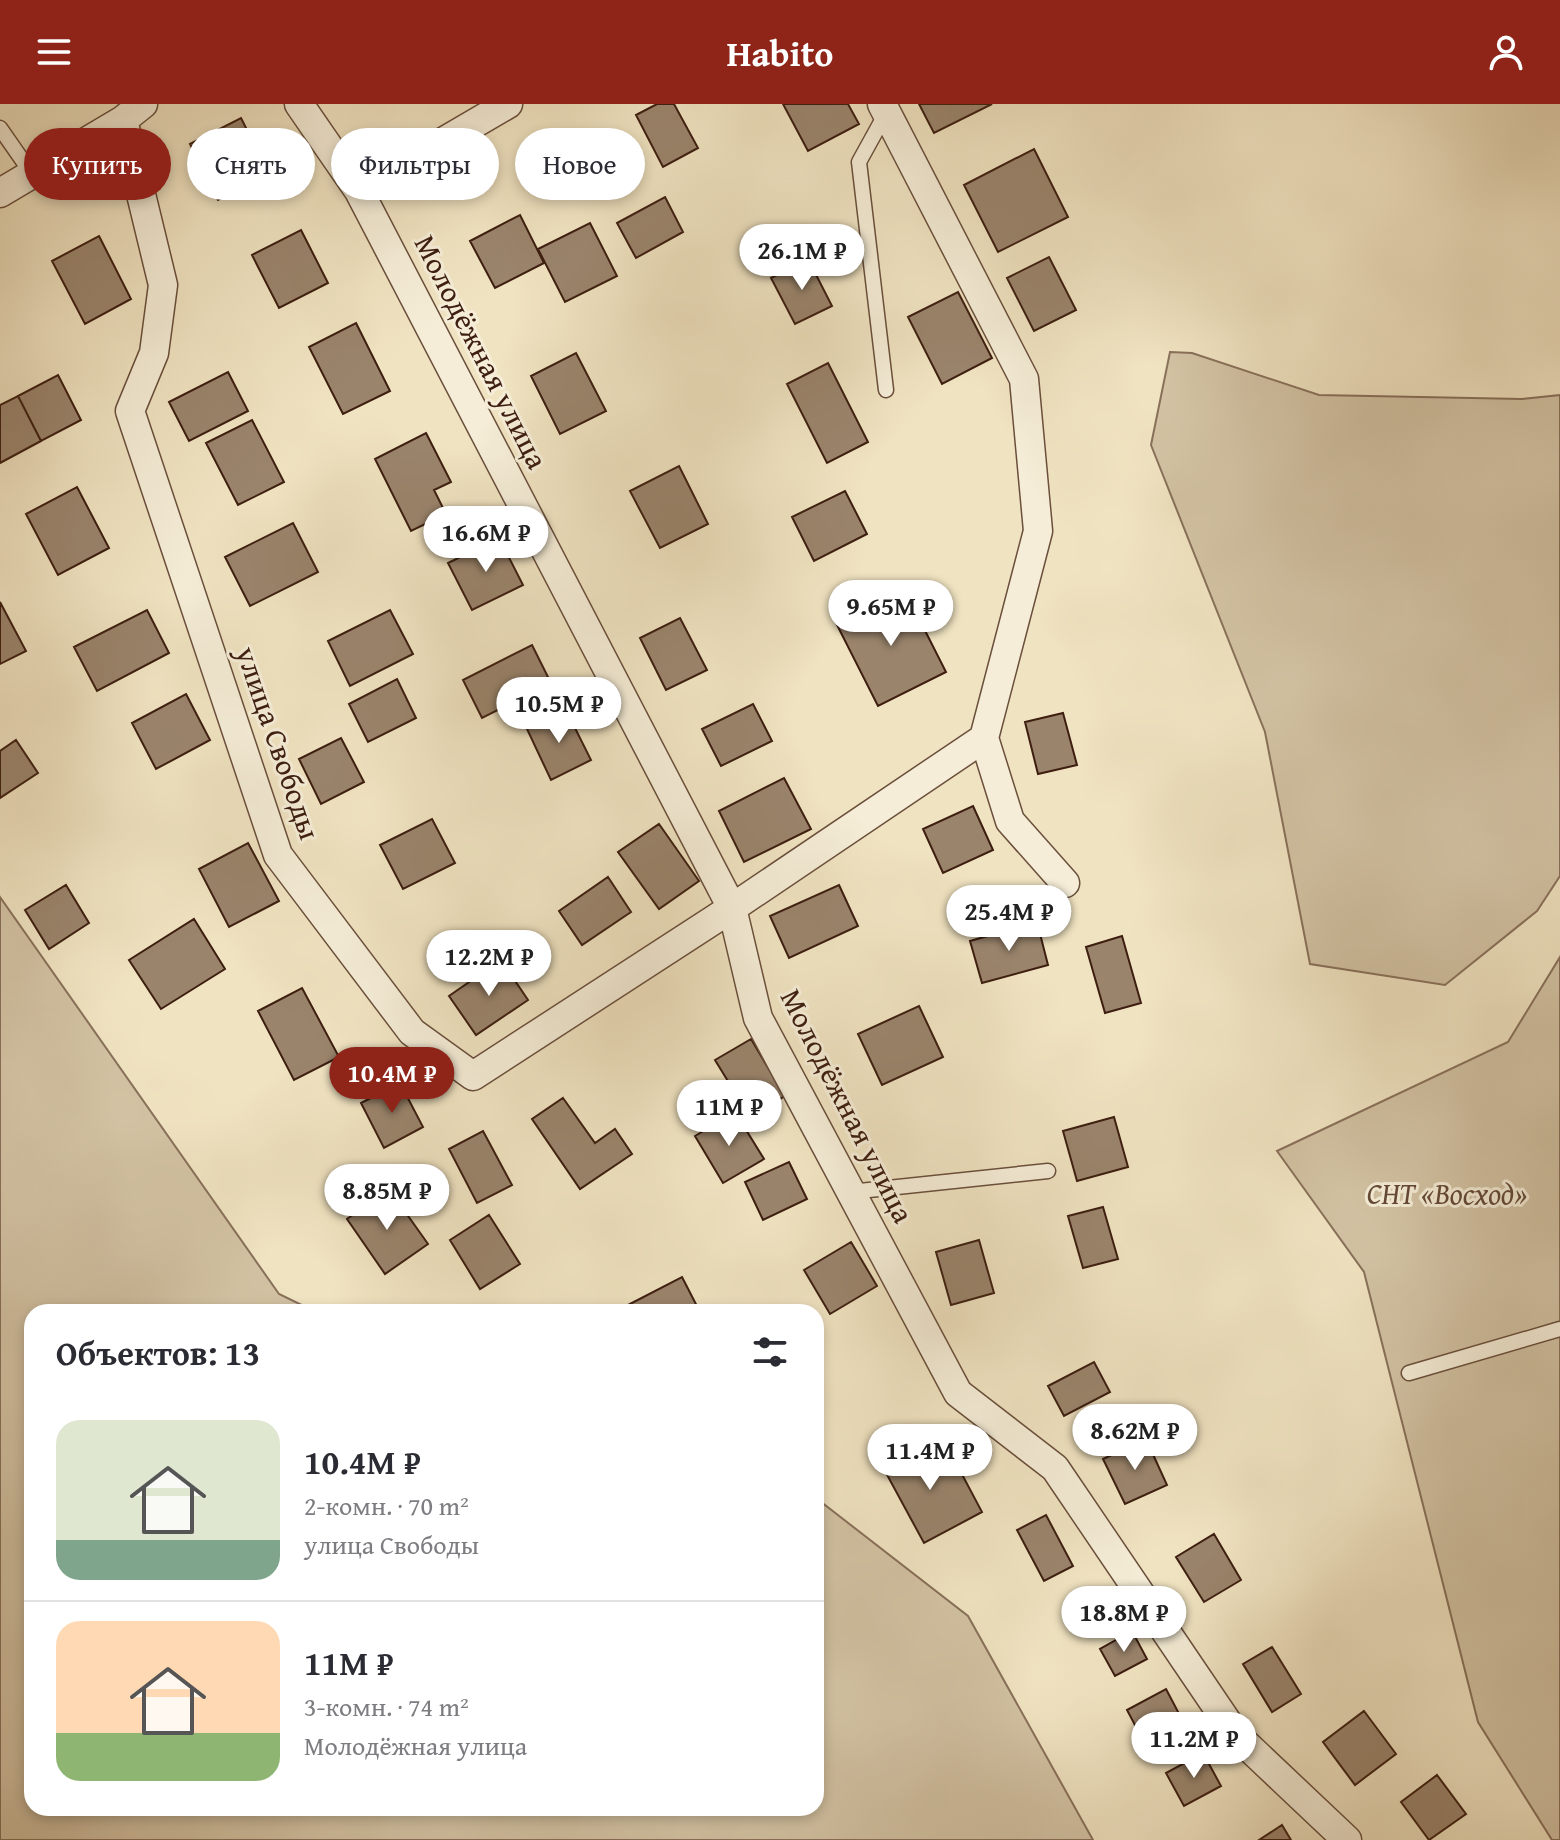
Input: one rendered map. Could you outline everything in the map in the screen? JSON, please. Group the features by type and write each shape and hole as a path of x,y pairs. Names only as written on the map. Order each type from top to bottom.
{"street":[{"name":"Молодёжная улица","path":"299,104 331,150"},
{"path":"467,128 508,104"},
{"path":"884,108 1024,379 1038,531 984,738 1010,821 1065,883"},
{"path":"107,128 133,112"},
{"name":"улица Свободы","path":"133,112 163,285 154,353 130,411 278,855 412,1032 473,1076 732,908"},
{"path":"0,193 24,179"},
{"name":"Молодёжная улица","path":"364,200 732,908 758,1018 958,1393 1055,1468 1236,1735 1347,1840"},
{"path":"732,908 984,738"}],"lane":[{"path":"884,108 859,162 886,390"},
{"path":"0,128 24,162"},
{"path":"850,1192 1048,1171"},
{"path":"1409,1373 1560,1329"}],"green space":[{"path":"1170,352 1192,353 1319,395 1522,399 1560,395 1560,876 1537,911 1445,985 1310,964 1265,732 1151,445"},
{"path":"0,897 279,1294 300,1304 24,1304 24,1816 824,1816 824,1504 968,1616 1093,1840 0,1840"},
{"name":"СНТ «Восход»","path":"1560,957 1560,1840 1552,1840 1478,1722 1364,1272 1277,1151 1508,1042"}],"building":[{"path":"657,104 674,104 698,148 663,167 636,115"},
{"path":"783,104 848,104 859,124 808,151"},
{"path":"919,104 992,104 934,133"},
{"path":"241,118 246,128 221,128"},
{"path":"1034,149 1068,217 998,252 964,185"},
{"path":"665,197 683,232 636,258 617,223"},
{"path":"520,215 544,263 495,288 470,241"},
{"path":"590,223 617,276 565,302 538,249"},
{"path":"301,230 328,283 279,308 252,255"},
{"path":"99,236 131,299 85,324 52,261"},
{"path":"1049,257 1076,310 1034,331 1007,278"},
{"path":"808,259 832,306 795,324 771,278"},
{"path":"958,292 992,358 942,384 908,317"},
{"path":"356,323 390,391 343,414 309,347"},
{"path":"576,353 606,411 560,434 531,376"},
{"path":"828,363 868,442 827,463 787,384"},
{"path":"228,372 248,411 189,441 169,402"},
{"path":"58,375 81,420 41,441 18,396"},
{"path":"18,396 41,441 0,463 0,405"},
{"path":"252,420 284,482 238,505 206,443"},
{"path":"426,433 451,482 434,490 446,514 411,531 375,459"},
{"path":"679,466 708,524 660,548 630,491"},
{"path":"77,487 109,548 58,575 26,514"},
{"path":"845,491 867,534 814,561 792,517"},
{"path":"293,523 318,572 250,606 225,557"},
{"path":"499,538 523,585 472,610 448,563"},
{"path":"904,589 946,672 878,706 836,623"},
{"path":"0,602 26,651 0,664"},
{"path":"147,610 169,653 97,691 74,647"},
{"path":"390,610 413,654 350,686 328,641"},
{"path":"680,618 707,670 666,690 640,638"},
{"path":"532,645 551,683 482,718 463,680"},
{"path":"397,679 416,718 368,742 349,704"},
{"path":"186,694 210,740 156,769 132,723"},
{"path":"753,704 772,741 721,766 702,729"},
{"path":"566,710 591,760 551,780 527,729"},
{"path":"1063,713 1077,765 1038,774 1025,722"},
{"path":"341,738 364,782 321,804 299,759"},
{"path":"16,740 38,773 0,798 0,751"},
{"path":"784,778 811,829 744,862 719,811"},
{"path":"973,806 993,850 943,873 923,829"},
{"path":"432,819 455,863 403,889 380,845"},
{"path":"659,824 699,881 659,909 618,852"},
{"path":"248,843 279,901 229,927 199,869"},
{"path":"608,877 631,912 582,945 559,911"},
{"path":"66,885 89,923 49,949 25,910"},
{"path":"839,885 858,926 789,958 770,916"},
{"path":"194,919 225,969 161,1009 129,960"},
{"path":"1037,922 1048,965 982,983 970,941"},
{"path":"1122,936 1141,1003 1105,1013 1086,947"},
{"path":"501,960 528,1000 476,1035 449,996"},
{"path":"302,988 339,1057 294,1080 258,1011"},
{"path":"919,1006 943,1057 882,1085 858,1034"},
{"path":"751,1039 785,1096 750,1117 715,1060"},
{"path":"400,1083 423,1127 384,1148 361,1103"},
{"path":"563,1098 595,1143 615,1129 632,1154 580,1189 532,1119"},
{"path":"735,1112 764,1159 723,1183 695,1136"},
{"path":"1114,1117 1128,1167 1077,1181 1063,1131"},
{"path":"483,1131 512,1185 477,1203 449,1149"},
{"path":"789,1162 807,1199 763,1220 745,1182"},
{"path":"389,1189 428,1244 385,1274 347,1219"},
{"path":"1103,1207 1118,1259 1083,1268 1068,1216"},
{"path":"489,1215 520,1264 480,1289 450,1240"},
{"path":"979,1240 994,1293 951,1305 936,1252"},
{"path":"851,1242 877,1286 830,1314 804,1270"},
{"path":"682,1277 696,1304 630,1304"},
{"path":"1094,1362 1110,1392 1064,1416 1048,1386"},
{"path":"1146,1439 1167,1485 1125,1504 1103,1459"},
{"path":"915,1441 933,1474 956,1463 982,1512 924,1543 879,1460"},
{"path":"1046,1515 1073,1566 1044,1581 1017,1530"},
{"path":"1214,1534 1241,1580 1204,1602 1176,1557"},
{"path":"1132,1631 1147,1659 1115,1676 1100,1649"},
{"path":"1272,1647 1301,1694 1272,1712 1243,1664"},
{"path":"1166,1689 1186,1727 1147,1748 1127,1710"},
{"path":"1364,1711 1396,1754 1355,1785 1323,1742"},
{"path":"1203,1753 1221,1786 1184,1806 1166,1773"},
{"path":"1437,1775 1466,1814 1429,1840 1401,1802"},
{"path":"1282,1825 1291,1840 1259,1840"}]}
